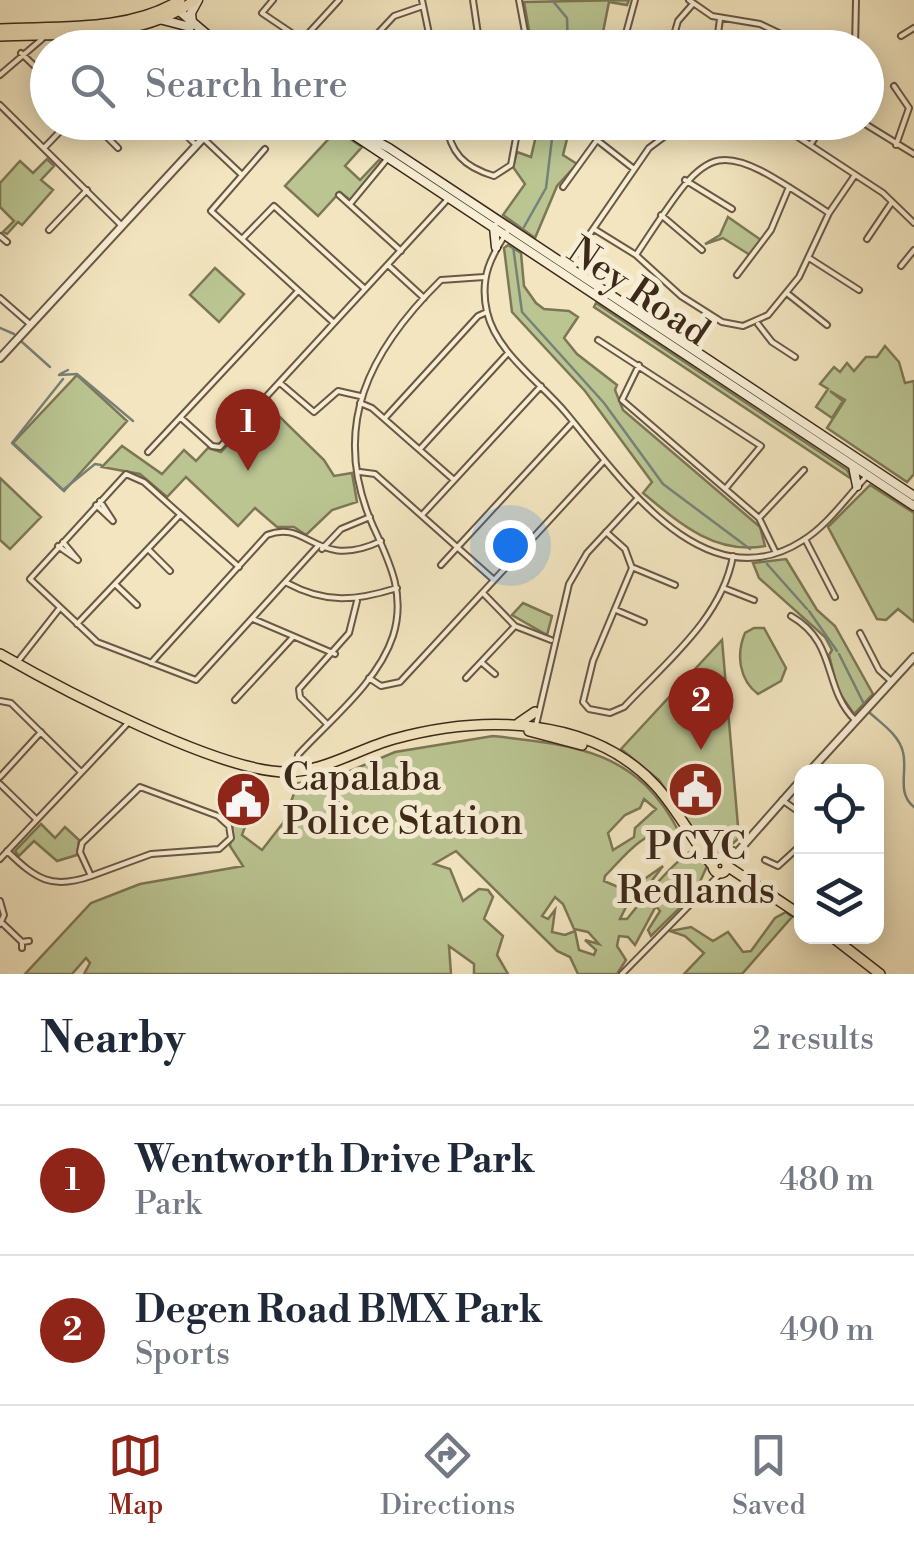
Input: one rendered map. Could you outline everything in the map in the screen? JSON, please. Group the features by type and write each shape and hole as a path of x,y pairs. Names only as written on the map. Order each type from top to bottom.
{"main road":[{"path":"40,30 124,20 196,0"},
{"path":"193,26 190,13 196,0"},
{"path":"163,20 177,7"},
{"path":"177,7 198,30"},
{"path":"108,30 163,20 193,26"},
{"path":"0,28 30,31"},
{"path":"0,36 30,32"},
{"name":"Ney Road","path":"374,140 388,158 494,227 507,231"},
{"name":"Ney Road","path":"374,140 914,506"},
{"path":"494,227 496,247"},
{"name":"Ney Road","path":"565,270 853,466 914,496"},
{"path":"853,466 857,486"},
{"path":"0,654 130,720 242,765 295,772 384,744 535,722 631,765"},
{"path":"384,744 535,722 599,745 631,765 663,794 702,851 794,911"},
{"path":"841,944 880,974"}],"street":[{"path":"273,0 262,13 287,30"},
{"path":"312,30 340,0"},
{"path":"474,0 478,30"},
{"path":"519,0 525,30"},
{"path":"627,30 635,0"},
{"path":"855,30 856,0"},
{"path":"675,30 691,2 720,19 744,20 772,30"},
{"path":"381,30 394,16 422,3 428,30"},
{"path":"718,30 720,19"},
{"path":"901,36 914,28"},
{"path":"21,53 30,35"},
{"path":"13,36 22,42 21,53"},
{"path":"27,48 30,38"},
{"path":"0,74 30,47"},
{"path":"21,53 30,62"},
{"path":"894,86 909,108 896,145"},
{"path":"0,105 30,134"},
{"path":"884,137 914,154"},
{"path":"36,140 122,226"},
{"path":"44,148 52,140"},
{"path":"110,140 118,148"},
{"path":"191,140 196,145"},
{"path":"0,358 201,140"},
{"path":"205,140 241,174"},
{"path":"450,140 457,158 494,176 511,165 516,140"},
{"path":"563,187 597,140 634,169"},
{"path":"565,270 657,140"},
{"path":"802,140 893,200 914,223"},
{"path":"810,145 813,140"},
{"path":"264,148 210,209 334,323"},
{"path":"350,204 388,158"},
{"path":"636,255 685,180 711,163 737,159 757,165 829,214"},
{"path":"594,229 636,255 676,292 718,320 737,326 758,323 786,293 809,258 829,214 855,174"},
{"path":"685,180 732,210"},
{"path":"737,275 771,230 790,187"},
{"path":"49,230 87,190"},
{"path":"339,195 401,251"},
{"path":"181,418 212,446 220,446 449,198"},
{"path":"868,239 893,200"},
{"path":"242,239 274,206 365,290"},
{"path":"661,216 702,250"},
{"path":"507,231 484,277 486,312 494,332 637,499 690,541 734,555 776,553 805,539 869,472"},
{"path":"0,236 7,242"},
{"path":"901,266 914,250"},
{"path":"809,258 858,290"},
{"path":"388,265 424,298"},
{"path":"295,772 298,755 368,678 393,636 397,588 358,472 360,400 384,346 424,298 447,276 484,277"},
{"path":"148,452 298,290"},
{"path":"786,293 827,325"},
{"path":"0,298 31,325"},
{"path":"385,418 478,316 486,312"},
{"path":"758,323 772,342 795,358"},
{"path":"598,340 761,446 725,489"},
{"path":"420,449 510,352"},
{"path":"640,366 622,400 760,518 776,553"},
{"path":"280,383 314,412 338,391 360,400 454,480"},
{"path":"422,515 542,386"},
{"path":"441,564 573,422"},
{"path":"368,678 381,686 400,682 603,462"},
{"path":"760,518 804,470"},
{"path":"358,472 374,474 494,580"},
{"path":"239,566 144,482 128,474 31,576 32,584 96,642 196,680 320,548 341,529 370,517"},
{"path":"535,722 553,641 575,572 637,499"},
{"path":"77,624 180,515"},
{"path":"151,662 267,535 288,530 320,548 352,552 380,542"},
{"path":"606,532 625,550 632,568 593,661 583,702 588,709 610,714 624,707 710,614 726,588 734,555"},
{"path":"805,539 835,597"},
{"path":"148,549 170,571"},
{"path":"632,568 648,570 674,585"},
{"path":"287,583 307,594 357,601 397,588"},
{"path":"115,584 137,604"},
{"path":"726,588 754,600"},
{"path":"483,594 515,626 553,641"},
{"path":"327,724 300,698 300,688 349,633 357,601"},
{"path":"17,663 58,609"},
{"path":"615,610 644,622"},
{"path":"791,616 821,642 832,668 834,688 855,720"},
{"path":"253,620 334,654"},
{"path":"466,678 515,626"},
{"path":"860,633 880,670 891,681"},
{"path":"235,700 293,637"},
{"path":"816,764 914,657"},
{"path":"480,662 495,674"},
{"path":"0,701 11,703 82,772"},
{"path":"0,858 130,720"},
{"path":"37,819 0,780 42,732"},
{"path":"622,974 794,787"},
{"path":"7,851 44,882 62,884 92,876 151,854 219,849 231,838 229,826 218,816 145,788 134,789 82,843 80,852 92,876"},
{"path":"782,800 794,808"},
{"path":"765,860 781,865 794,852"},
{"path":"0,901 4,908 1,923 24,944"}],"green space":[{"path":"629,0 627,5 609,2 603,30 529,30 524,2"},
{"path":"328,140 352,140 362,147 345,166 360,180 381,162 350,200 340,192 318,216 285,186"},
{"path":"535,140 567,140 563,155 577,164 557,186 535,238 503,215 525,184 513,167 517,152 531,157"},
{"path":"47,159 54,166 41,180 53,190 22,225 18,222 7,234 3,232 14,221 0,207 0,183 20,161 33,173"},
{"path":"728,217 761,240 750,255 723,238 705,244 720,235"},
{"path":"508,245 521,253 524,286 536,303 544,309 569,311 578,317 564,338 577,354 617,385 615,390 623,410 760,527 765,546 747,548 714,541 684,525 643,493 652,482 585,391 512,312 504,248"},
{"path":"215,268 244,294 219,322 190,295"},
{"path":"596,303 847,470 853,480 594,307"},
{"path":"885,346 899,362 905,383 914,381 914,474 907,482 827,428 845,400 830,391 843,401 832,418 816,407 828,389 820,384 834,367 840,372 847,363 854,371 866,357 877,357"},
{"path":"77,375 127,421 64,491 13,443"},
{"path":"261,409 276,422 280,417 324,460 334,476 352,473 357,502 332,510 306,535 294,527 277,527 255,508 238,526 186,477 167,497 140,474 102,467 122,446 162,474 184,450 196,461 208,448 221,452"},
{"path":"0,478 41,517 10,549 0,540"},
{"path":"870,485 914,513 914,622 898,609 886,620 877,619 828,527"},
{"path":"786,559 817,610 835,626 873,694 854,714 838,691 829,655 832,650 825,637 759,578 753,563"},
{"path":"523,603 552,616 547,635 512,615"},
{"path":"764,628 786,668 781,681 758,694 743,674 740,658 745,633"},
{"path":"722,640 739,838 722,853 706,847 659,780 621,749"},
{"path":"493,736 578,749 625,769 664,806 680,834 668,839 668,832 650,835 605,876 604,881 618,887 624,883 633,887 663,866 638,899 628,903 620,919 627,919 667,872 693,850 707,866 695,893 651,936 648,930 660,911 656,906 635,945 628,937 619,936 617,946 626,960 617,974 578,974 570,957 557,951 456,851 434,864 450,869 463,901 479,889 488,890 493,897 484,919 503,936 497,955 508,974 474,974 474,964 449,946 451,974 84,974 90,963 86,958 72,974 25,974 91,903 140,884 243,866 230,846 233,821 249,815 242,835 262,850 283,823 298,783 338,776 395,752","holes":["644,799 656,809 635,828 634,837 613,850 608,833 625,815 640,808","555,897 563,904 574,929 588,932 599,944 585,940 596,950 594,955 579,950 575,931 565,935 552,932 555,910 548,919 542,916"]},
{"path":"41,824 55,838 65,827 79,840 77,855 57,861 34,841 19,856 15,851"},
{"path":"786,912 792,917 742,974 684,974 704,953 685,936 670,931 691,927 713,941 728,932 743,952 751,951 775,918"}],"waterway":[{"path":"552,0 567,18 567,30"},
{"path":"524,227 546,188 552,140"},
{"path":"513,246 522,312 604,403 663,484 750,549"},
{"path":"0,328 14,334"},
{"path":"22,342 50,367"},
{"path":"60,374 68,370"},
{"path":"59,375 77,374 133,421"},
{"path":"63,379 12,443 63,490 95,464 101,465"},
{"path":"767,564 807,609"},
{"path":"809,611 837,651"},
{"path":"839,654 864,704"},
{"path":"870,713 901,746 905,795 914,807"}],"place":[{"name":"Wentworth Drive Park","path":"248,471"},
{"name":"Degen Road BMX Park","path":"701,750"},
{"name":"PCYC Redlands","path":"696,789"},
{"name":"Capalaba Police Station","path":"244,799"}]}
